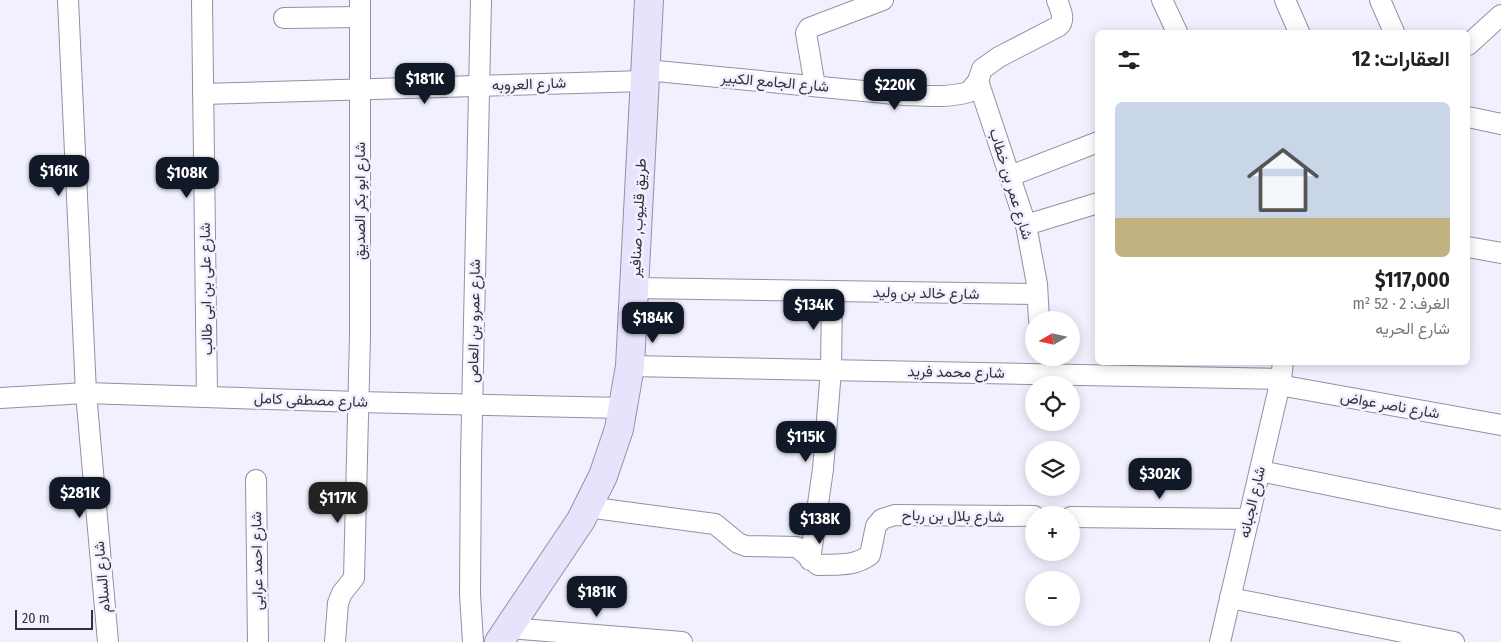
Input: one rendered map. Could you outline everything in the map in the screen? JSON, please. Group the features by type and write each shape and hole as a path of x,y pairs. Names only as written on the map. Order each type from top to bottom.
{"street":[{"name":"شارع السلام","path":"68,0 86,393 108,642"},
{"name":"شارع على بن ابى طالب","path":"202,0 207,397"},
{"name":"شارع عمرو بن العاص","path":"473,642 470,594 472,404 481,0"},
{"name":"طريق قليوب, صنافير","path":"504,635 581,520 603,476 619,429 630,366 649,0"},
{"name":"شارع الجامع الكبير","path":"645,75 815,86 936,97 955,96 969,92 978,80 982,69 999,57 1059,26 1062,23 1063,17 1057,0"},
{"path":"1162,0 1176,30"},
{"path":"1285,0 1298,30"},
{"path":"1380,0 1393,30"},
{"path":"815,86 806,33 809,28 872,2"},
{"path":"284,18 360,9"},
{"name":"شارع ابو بكر الصديق","path":"335,642 338,603 342,593 354,578 360,336 360,9"},
{"path":"1470,43 1501,15"},
{"name":"شارع العروبه","path":"203,94 479,86 645,75"},
{"name":"شارع عمر بن خطاب","path":"978,80 1026,225 1038,311"},
{"path":"1470,117 1501,124"},
{"path":"1010,176 1095,143"},
{"path":"1026,225 1095,204"},
{"path":"1470,247 1501,253"},
{"name":"شارع خالد بن وليد","path":"635,288 1037,294"},
{"path":"810,560 823,469 831,370 832,292"},
{"name":"شارع محمد فريد","path":"630,366 831,370 1042,366 1281,375"},
{"name":"شارع ناصر عواض","path":"1281,375 1501,425"},
{"name":"شارع الجبانه","path":"1220,642 1281,375"},
{"name":"شارع مصطفى كامل","path":"0,398 86,393 623,408"},
{"path":"1260,471 1501,520"},
{"name":"شارع احمد عرابى","path":"256,480 258,642"},
{"name":"شارع بلال بن رباح","path":"587,507 715,524 738,543 746,546 797,548 818,565 852,564 870,555 876,526 882,519 895,515 1025,516"},
{"path":"1080,517 1249,519"},
{"path":"1230,598 1454,642"},
{"path":"504,635 682,642"}]}
